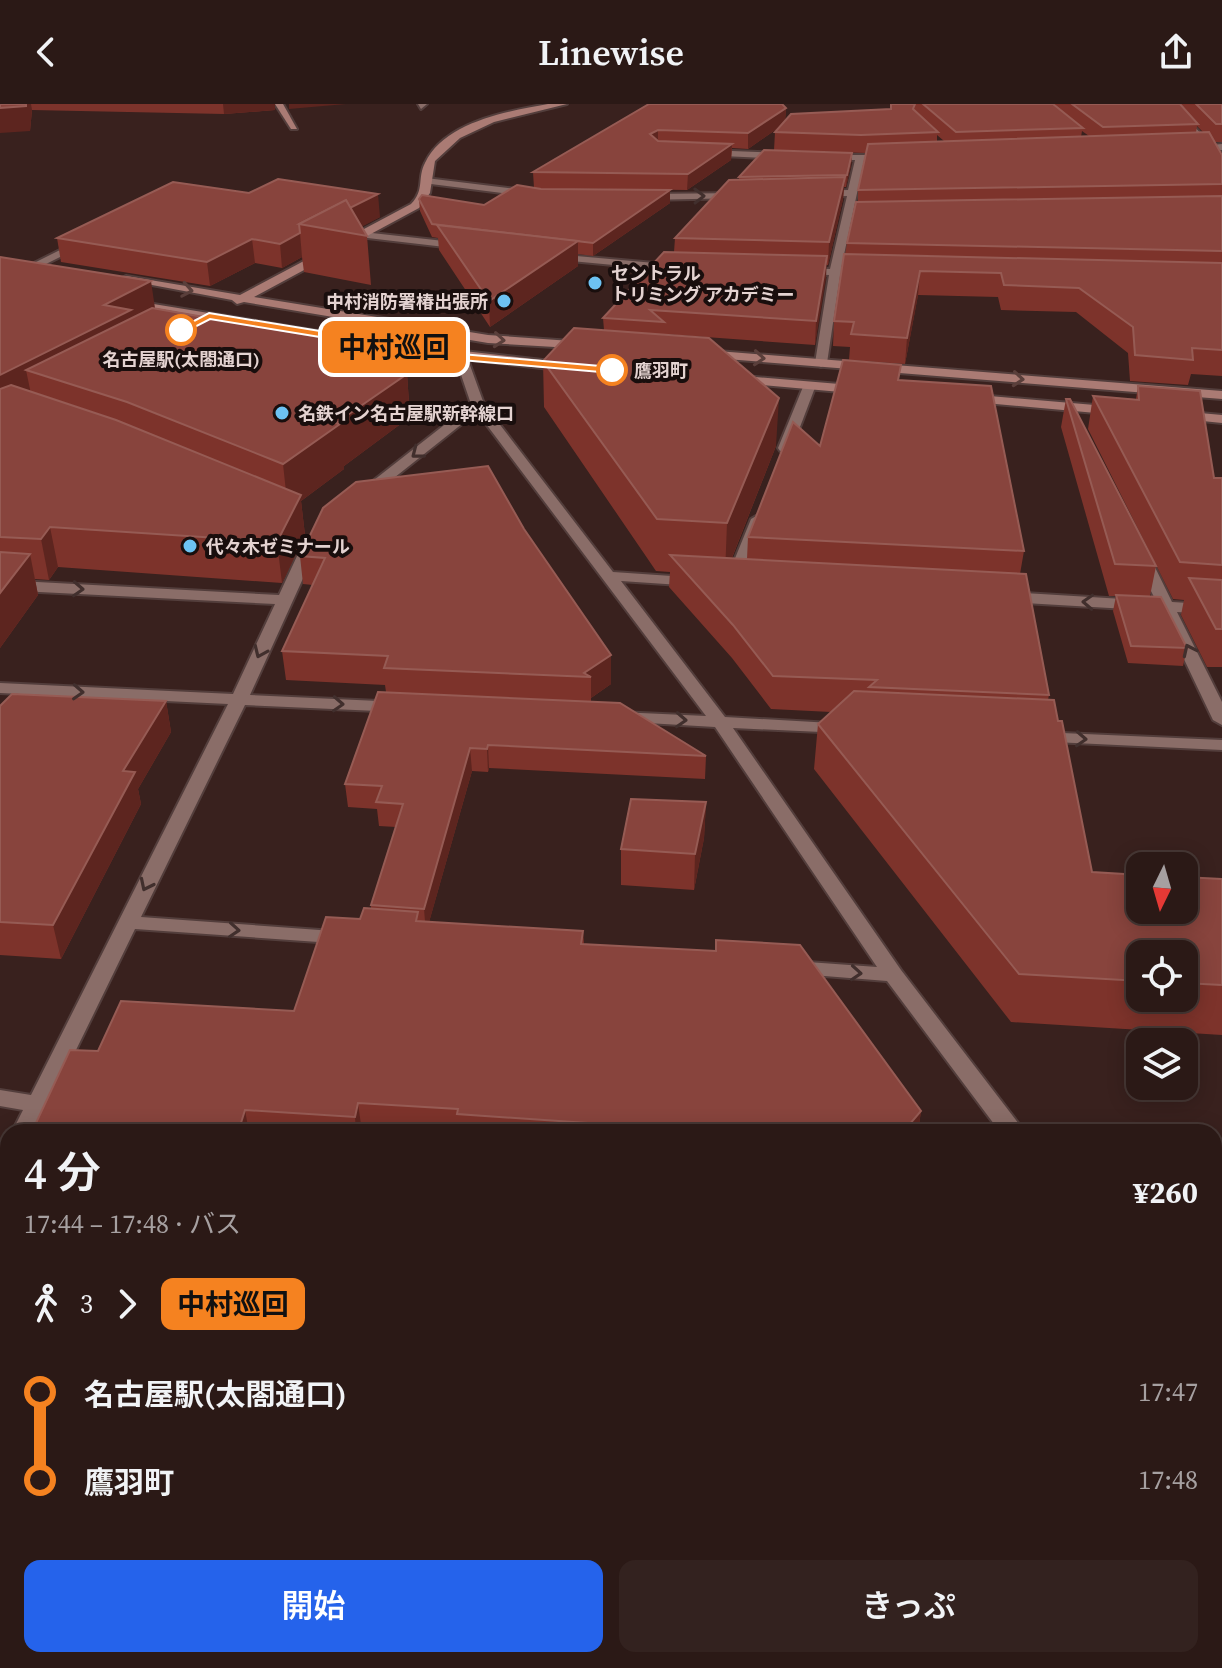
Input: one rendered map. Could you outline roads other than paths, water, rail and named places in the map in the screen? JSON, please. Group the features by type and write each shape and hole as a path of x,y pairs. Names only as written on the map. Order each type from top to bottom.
{"street":[{"path":"279,104 294,127"},
{"path":"181,330 415,206 426,193 428,164 442,146 473,129 515,114 563,104"},
{"path":"1169,104 1216,147 1222,163"},
{"path":"1182,148 1216,147"},
{"path":"688,152 791,156"},
{"path":"820,157 905,157"},
{"path":"821,363 835,272 860,159"},
{"path":"426,181 541,195"},
{"path":"804,194 852,193"},
{"path":"628,197 757,195"},
{"path":"847,218 862,218"},
{"path":"69,269 31,263 102,232"},
{"path":"363,235 470,247"},
{"path":"546,256 639,267 691,269"},
{"path":"792,271 882,273"},
{"path":"116,277 488,339 599,347"},
{"path":"119,302 461,357 583,368"},
{"path":"695,354 1222,395"},
{"path":"461,357 478,405 720,722 893,975 1007,1124"},
{"path":"719,378 870,390"},
{"path":"779,465 810,385"},
{"path":"946,396 1070,413 1129,411"},
{"path":"354,502 478,405"},
{"path":"1160,414 1222,419"},
{"path":"607,576 740,583 763,505"},
{"path":"28,1124 239,699 316,525"},
{"path":"1136,545 1222,720"},
{"path":"0,585 284,600"},
{"path":"995,597 1222,610"},
{"path":"0,688 425,708"},
{"path":"9,708 26,690"},
{"path":"596,716 864,729"},
{"path":"1023,736 1222,745"},
{"path":"128,922 365,939"},
{"path":"766,966 893,975"},
{"path":"0,1098 38,1104"}],"place":[{"name":"セントラル トリミング アカデミー","path":"595,283"},
{"name":"中村消防署椿出張所","path":"504,301"},
{"name":"名古屋駅(太閤通口)","path":"181,330"},
{"name":"鷹羽町","path":"612,370"},
{"name":"名鉄イン名古屋駅新幹線口","path":"282,413"},
{"name":"代々木ゼミナール","path":"190,546"}]}
